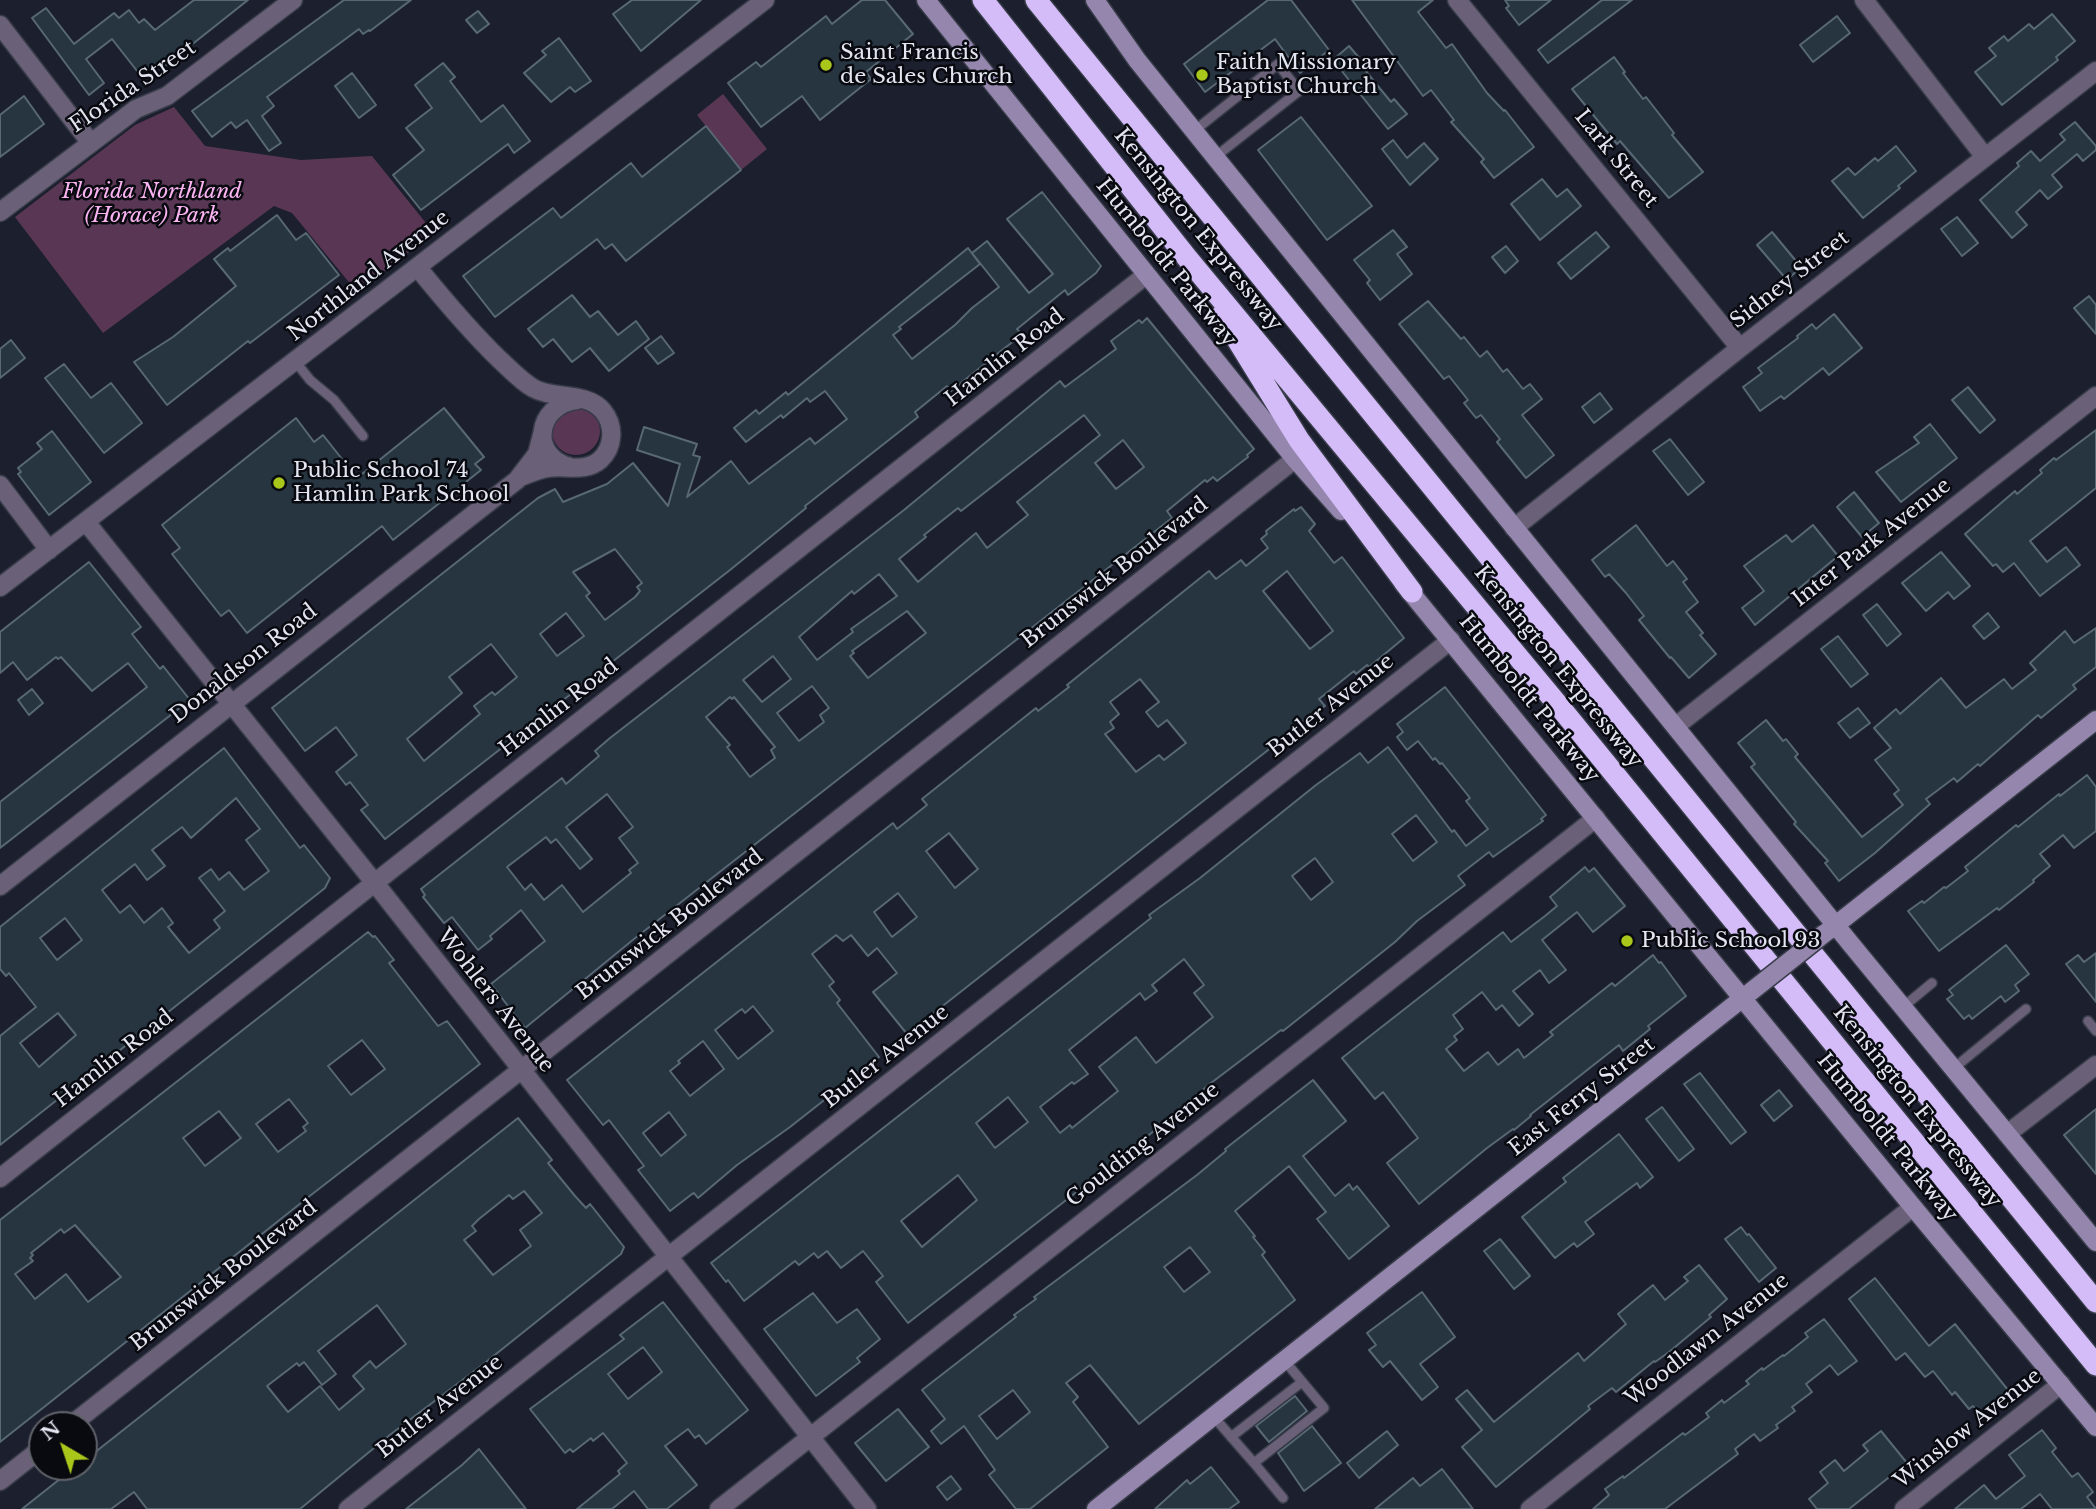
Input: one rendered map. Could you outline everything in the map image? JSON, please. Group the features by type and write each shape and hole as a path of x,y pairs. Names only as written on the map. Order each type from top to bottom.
{"highway":[{"name":"Kensington Expressway","path":"983,0 1188,260 1550,696 2096,1366"},
{"name":"Kensington Expressway","path":"1036,0 2096,1302"},
{"path":"1188,260 1299,440 1412,592"}],"street":[{"name":"Florida Street","path":"0,212 136,109 167,96 292,0"},
{"name":"Northland Avenue","path":"0,587 765,0"},
{"name":"Humboldt Parkway","path":"926,0 1295,459 1412,592 1596,818 1748,994 1913,1207 2096,1427"},
{"path":"1096,0 1138,60 1194,131 1676,726 1830,929 1903,1007 2096,1242"},
{"name":"Lark Street","path":"1457,0 1740,348"},
{"path":"1864,0 1986,157"},
{"path":"0,25 90,142"},
{"name":"Sidney Street","path":"1514,528 2096,71"},
{"path":"418,268 467,329 526,383 541,403 544,445 551,456 566,467 577,468 588,466 600,459 610,442 609,421 601,410 587,401 541,391 526,383"},
{"name":"Hamlin Road","path":"0,1178 1146,275"},
{"name":"Inter Park Avenue","path":"1676,726 2096,396"},
{"path":"543,429 546,418 555,407 567,401 587,401"},
{"name":"Donaldson Road","path":"0,886 516,480 537,454 543,429"},
{"name":"Brunswick Boulevard","path":"89,1411 1295,459"},
{"name":"Donaldson Road","path":"516,480 545,468 577,468"},
{"path":"0,485 49,550"},
{"name":"Wohlers Avenue","path":"86,522 867,1509"},
{"name":"Butler Avenue","path":"348,1509 1451,640"},
{"name":"East Ferry Street","path":"1096,1509 2096,720"},
{"name":"Goulding Avenue","path":"719,1509 1596,818"},
{"path":"2007,1134 2096,1065"},
{"name":"Woodlawn Avenue","path":"1530,1509 1913,1207"},
{"name":"Winslow Avenue","path":"1903,1509 2061,1384"},
{"path":"0,1481 28,1459"}],"lane":[{"path":"1194,131 1278,64 1299,91 1215,157"},
{"path":"295,361 310,380 334,400 363,436"},
{"path":"1903,1007 1932,983"},
{"path":"1954,1069 2026,1009"},
{"path":"2088,1021 2096,1031"},
{"path":"1254,1463 1324,1408 1284,1360"},
{"path":"1231,1437 1302,1381"},
{"path":"1213,1416 1283,1498"}],"green space":[{"path":"723,94 767,149 741,170 697,115"},
{"name":"Florida Northland (Horace) Park","path":"174,107 205,146 301,160 372,156 434,233 357,292 292,213 274,206 103,333 15,217 135,125"},
{"path":"576,407 593,414 600,431 593,448 576,455 559,448 552,431 559,414"}],"building":[{"path":"194,0 248,0 161,69 156,64 141,76 112,39 86,59 104,83 89,95 32,18 46,8 74,44 114,13 119,18 129,10 139,23 144,19 155,30"},
{"path":"344,0 411,0 370,31 363,34 359,29 267,97 274,106 262,116 281,143 269,151 247,120 236,128 231,122 212,137 192,111"},
{"path":"632,0 701,0 641,51 613,14"},
{"name":"Saint Francis de Sales Church","path":"862,0 885,0 913,34 866,72 871,79 820,120 802,96 761,127 728,83 756,62 761,67 826,16 832,24"},
{"path":"1268,0 1291,0 1329,50 1300,73 1275,39 1205,92 1184,64"},
{"path":"1352,0 1433,0 1418,12 1446,48 1452,44 1487,93 1505,110 1534,147 1494,178 1481,162 1484,159 1451,122 1454,120 1431,90 1423,96"},
{"path":"1505,0 1551,0 1519,25 1506,8 1509,6"},
{"path":"1602,0 1632,0 1548,63 1538,50"},
{"path":"478,11 489,24 477,33 466,20"},
{"path":"2052,14 2075,41 2056,57 2058,60 2002,105 1975,72 1996,56 1989,48 2004,36 2008,41 2029,24 2034,29"},
{"path":"1837,16 1850,33 1813,62 1800,45"},
{"path":"559,38 591,81 575,92 570,87 551,102 524,73 546,55 542,51"},
{"path":"1349,46 1391,102 1394,99 1407,114 1388,129 1333,60"},
{"path":"1614,57 1643,99 1646,97 1674,133 1672,135 1703,172 1669,198 1620,141 1617,144 1572,89"},
{"path":"443,63 455,77 450,81 481,122 503,105 530,141 514,153 508,144 421,210 393,175 424,150 406,128 432,108 415,85"},
{"path":"352,73 376,105 359,118 335,86"},
{"path":"24,96 44,124 0,157 0,115"},
{"path":"1301,117 1372,206 1327,240 1258,150"},
{"path":"2075,122 2096,146 2096,150 2083,161 2077,154 2052,175 2062,187 2048,199 2040,190 2016,212 2027,225 2012,238 1980,200 2019,166 2017,163 2031,151 2040,161 2065,140 2060,134"},
{"path":"706,126 741,170 626,261 612,244 605,249 597,239 495,317 463,276 553,208 561,218 631,163 642,177"},
{"path":"1393,140 1407,158 1424,143 1438,159 1410,185 1382,149"},
{"path":"1896,146 1916,171 1898,186 1900,188 1863,218 1832,181 1848,168 1855,175 1875,158 1878,161"},
{"path":"1542,179 1557,197 1567,189 1581,206 1540,240 1511,204"},
{"path":"1042,192 1101,266 1068,295 1065,290 1017,329 1022,335 951,391 947,386 915,412 918,417 805,506 806,508 730,570 385,839 361,810 368,805 350,782 346,785 336,772 357,755 336,727 305,751 272,708 538,498 555,489 563,502 607,484 633,463 668,506 680,464 637,450 644,427 697,444 693,455 700,457 687,497 731,461 749,484 810,438 815,444 847,419 825,391 810,402 807,398 783,418 781,415 746,442 734,428 756,410 759,414 786,392 788,395 968,248 980,264 899,327 901,329 893,335 912,359 999,287 972,253 987,241 1029,293 1053,274 1007,219","holes":["615,549 642,583 637,587 640,591 635,597 605,620 586,596 590,593 573,572","566,613 584,636 557,656 540,634","491,644 517,677 495,695 492,692 474,706 480,714 424,761 407,739 462,693 449,677"]},
{"path":"277,215 296,240 306,233 339,275 250,343 248,341 167,405 134,362 173,337 236,286 214,259 228,248 230,251"},
{"path":"1957,217 1978,243 1962,256 1941,229"},
{"path":"1393,230 1407,247 1397,254 1412,274 1380,300 1367,283 1370,280 1354,260"},
{"path":"1596,232 1609,247 1571,279 1558,263"},
{"path":"1772,232 1801,267 1787,280 1757,245"},
{"path":"1506,246 1518,261 1505,273 1492,257"},
{"path":"572,295 590,317 598,311 618,335 636,321 649,339 609,371 590,348 572,362 553,339 543,347 528,329"},
{"path":"2089,296 2096,305 2096,334 2074,308"},
{"path":"1428,301 1480,357 1487,351 1503,372 1507,369 1523,389 1530,384 1542,399 1522,415 1554,455 1526,478 1497,442 1500,439 1481,415 1476,418 1464,403 1468,400 1449,376 1444,379 1399,324"},
{"path":"1834,314 1862,348 1829,375 1823,368 1784,399 1781,396 1760,411 1743,387 1762,373 1758,368 1798,338 1797,336 1812,324 1816,329"},
{"path":"1147,318 1254,449 1248,457 1217,481 1213,477 1207,482 1205,480 1167,511 1172,518 634,939 525,1028 491,984 545,941 521,910 478,950 452,917 444,923 423,897 425,895 421,889 562,778 566,784 599,756 595,751 610,738 904,510 1060,381 1065,387 1116,349 1111,341 1139,320 1142,323","holes":["1084,415 1100,435 1017,502 1028,515 987,548 976,533 918,582 899,559 958,508 961,511","1123,440 1144,467 1116,489 1095,463","879,574 897,596 851,629 853,632 817,660 799,637 852,591 854,594","907,611 926,633 868,678 850,656 854,653 852,651","773,656 791,679 762,702 743,680","812,686 829,708 820,715 824,722 799,741 777,713","730,697 734,697 775,747 771,750 775,758 750,777 727,747 730,745 706,717","607,794 633,827 619,838 638,863 629,870 631,873 583,912 562,885 544,900 531,884 525,890 507,867 546,837 551,843 556,839 580,869 592,859 566,827"]},
{"path":"661,336 674,353 658,364 645,348"},
{"path":"11,340 25,358 0,378 0,349"},
{"path":"64,364 91,398 111,383 142,423 104,453 45,378"},
{"path":"1968,387 1995,420 1980,433 1952,400"},
{"path":"1600,393 1612,409 1594,423 1582,407"},
{"path":"444,408 484,457 475,464 481,470 393,540 382,526 247,633 229,610 221,616 172,554 180,548 162,525 296,418 314,442 323,435 357,478"},
{"path":"1930,424 1957,458 1901,502 1876,472 1919,443 1914,437"},
{"path":"2096,430 2096,488 2030,541 2047,562 2066,547 2080,565 2040,596 2014,563 2003,572 1996,564 1993,566 1965,534 2015,491 2017,494 2042,473 2040,470 2054,458 2056,460"},
{"path":"52,431 91,482 49,515 18,474 21,472 18,468 42,449 37,443"},
{"path":"1670,439 1704,482 1688,495 1653,451"},
{"path":"1854,492 1879,523 1862,537 1837,507"},
{"path":"1301,507 1315,524 1309,531 1334,563 1342,557 1404,638 1369,667 1367,665 1356,674 1354,671 1319,699 1325,706 1275,741 1277,743 907,1034 873,992 897,973 877,948 868,956 851,935 843,941 836,935 812,954 834,982 829,986 840,1000 837,1003 879,1057 698,1198 694,1193 670,1211 638,1170 644,1166 609,1120 603,1125 567,1080 893,823 897,829 927,805 922,799 1036,708 1038,711 1069,687 1067,685 1209,571 1216,579 1241,560 1246,566 1268,548 1261,539 1267,534 1266,531 1294,509 1295,511","holes":["1287,571 1333,631 1310,649 1263,591","1140,679 1159,702 1146,712 1158,727 1167,720 1186,743 1164,760 1159,755 1136,772 1105,734 1114,728 1110,722 1119,714 1110,702","949,833 978,869 955,888 926,851","898,893 917,917 892,937 874,912","753,1006 773,1031 738,1059 715,1030 742,1009 745,1013","703,1041 724,1069 690,1096 670,1071 680,1063 678,1061","669,1112 686,1135 661,1156 643,1133"]},
{"path":"1636,525 1667,566 1673,561 1687,579 1683,582 1698,602 1686,612 1716,654 1689,678 1639,620 1644,616 1626,593 1609,574 1605,577 1592,560"},
{"path":"1813,525 1838,556 1755,625 1742,608 1764,591 1744,566 1786,535 1792,542"},
{"path":"1941,552 1970,586 1954,599 1948,592 1926,611 1902,583"},
{"path":"89,562 141,627 132,634 160,669 163,666 190,700 0,848 0,802 147,687 128,663 92,691 61,657 56,657 27,680 13,662 0,673 0,632"},
{"path":"1877,604 1901,634 1887,646 1863,615"},
{"path":"1988,613 1999,627 1984,639 1973,626"},
{"path":"2096,628 2096,667 2073,685 2076,689 2041,718 2038,715 1980,766 1978,764 1957,782 1954,778 1926,799 1930,804 1839,881 1825,863 1828,861 1794,824 1796,822 1751,767 1755,764 1738,743 1766,720 1783,741 1786,739 1798,754 1795,757 1862,837 1903,805 1894,794 1899,790 1875,760 1891,748 1874,728 1896,709 1900,714 1941,678 1966,708 2004,679 2012,689 2036,670 2030,663 2065,631 2074,643"},
{"path":"1838,636 1868,674 1851,687 1821,649"},
{"path":"1445,687 1546,815 1541,819 1543,821 1493,857 1489,852 1458,876 1465,885 1417,921 1395,942 1283,1031 1211,1083 1137,1145 908,1323 876,1282 883,1276 863,1251 841,1268 827,1251 818,1258 814,1253 799,1265 795,1261 744,1301 728,1280 726,1282 711,1263 1151,918 1149,915 1360,753 1368,763 1388,747 1452,832 1454,830 1466,846 1488,829 1466,801 1470,798 1442,763 1435,758 1433,760 1418,741 1407,750 1397,737 1403,732 1397,724","holes":["1416,815 1437,842 1413,861 1392,834","1315,858 1333,882 1311,900 1292,876","1184,959 1204,985 1194,993 1213,1017 1156,1063 1136,1037 1099,1067 1118,1091 1072,1128 1070,1125 1060,1133 1040,1107 1072,1082 1074,1084 1088,1074 1069,1050 1140,993 1145,1000 1157,991 1152,985","1008,1097 1028,1122 995,1148 976,1123","958,1175 977,1200 922,1247 901,1221"]},
{"path":"32,689 43,703 29,715 18,700"},
{"path":"1858,708 1870,723 1850,738 1838,723"},
{"path":"224,748 300,848 304,845 330,878 325,888 0,1145 0,1036 36,1007 9,973 6,976 0,969 0,927","holes":["236,798 260,829 246,840 269,871 244,890 229,872 219,880 211,869 199,878 225,911 214,920 220,928 189,953 168,927 173,923 162,908 144,923 130,905 120,913 102,890 135,864 147,880 165,866 152,850 182,827 191,838","65,918 82,940 57,960 40,938","58,1013 76,1035 39,1067 20,1043"]},
{"path":"2087,775 2096,787 2096,831 2074,848 2063,835 2040,854 2050,866 2033,880 2034,882 1939,951 1908,911 1946,888 1968,871 1965,867 2016,825 2018,827"},
{"path":"1585,867 1589,872 1594,868 1625,906 1593,932 1577,912 1542,940 1566,970 1549,983 1540,970 1513,991 1533,1014 1519,1026 1502,1005 1496,1010 1482,992 1453,1015 1463,1029 1454,1036 1457,1040 1446,1049 1464,1071 1488,1052 1498,1065 1518,1049 1524,1058 1553,1035 1550,1032 1612,983 1615,986 1653,955 1686,996 1648,1026 1650,1029 1623,1051 1619,1045 1419,1204 1387,1163 1418,1138 1383,1092 1375,1099 1342,1058 1503,932 1511,942 1545,916 1557,906 1550,897"},
{"path":"368,932 375,936 394,960 389,963 438,1026 447,1021 480,1064 39,1411 28,1411 28,1420 0,1442 0,1220","holes":["362,1040 385,1069 351,1095 328,1066","289,1099 308,1123 303,1127 306,1131 278,1152 256,1124","219,1111 241,1138 205,1166 183,1138","75,1225 121,1277 88,1302 66,1274 35,1299 15,1274 33,1261 30,1258 33,1255 31,1253 61,1229 64,1233"]},
{"path":"2006,945 2029,974 2015,985 2019,991 2005,1002 2001,996 1972,1019 1969,1015 1964,1019 1947,999 1953,995 1949,990"},
{"path":"2096,953 2096,1002 2066,964 2078,955 2084,962"},
{"path":"1700,1073 1746,1132 1731,1144 1684,1084"},
{"path":"1313,1080 1346,1121 1303,1156 1335,1196 1349,1184 1353,1190 1357,1186 1389,1226 1349,1259 1317,1219 1326,1212 1289,1166 1235,1211 1255,1236 1253,1237 1265,1252 1262,1255 1295,1300 1139,1424 1090,1365 1066,1383 1078,1397 1073,1402 1108,1447 1030,1509 1016,1509 989,1475 995,1470 964,1426 941,1444 931,1431 945,1419 922,1390 1016,1317 1014,1315 1036,1299 1034,1297 1197,1175 1226,1151 1225,1149","holes":["1190,1247 1210,1272 1184,1292 1164,1267","1013,1390 1030,1412 997,1439 979,1416"]},
{"path":"1779,1090 1792,1106 1774,1121 1761,1105"},
{"path":"1662,1107 1694,1149 1679,1161 1646,1119"},
{"path":"2096,1109 2096,1174 2064,1135"},
{"path":"518,1118 552,1160 548,1163 575,1196 586,1208 590,1204 624,1247 621,1254 391,1434 300,1509 147,1509 134,1492 111,1509 22,1509 57,1481 98,1481 98,1450","holes":["524,1191 542,1213 520,1230 531,1246 493,1275 464,1240 476,1231 472,1226 509,1195 513,1199","377,1305 406,1344 376,1368 370,1361 353,1376 364,1389 339,1410 320,1386 288,1412 267,1386 297,1363 299,1366 304,1362 322,1385 336,1374 318,1351"]},
{"path":"1619,1134 1653,1177 1640,1188 1637,1183 1585,1222 1594,1234 1577,1247 1574,1243 1555,1258 1522,1217 1566,1182 1563,1178"},
{"path":"1741,1227 1776,1268 1759,1282 1725,1239"},
{"path":"1500,1239 1530,1276 1514,1289 1484,1251"},
{"path":"1699,1265 1727,1299 1709,1315 1711,1317 1616,1392 1612,1388 1588,1406 1590,1409 1496,1487 1462,1447 1482,1430 1456,1399 1467,1390 1494,1422 1578,1353 1584,1361 1626,1324 1618,1314 1653,1285 1665,1300 1688,1281 1684,1277"},
{"path":"1875,1278 1929,1346 1955,1324 2008,1390 1979,1414 1973,1406 1969,1409 1955,1392 1952,1395 1933,1371 1925,1377 1905,1353 1896,1360 1849,1299"},
{"path":"1422,1292 1455,1337 1420,1364 1438,1387 1422,1400 1390,1361 1383,1367 1369,1350 1376,1345 1367,1333"},
{"path":"813,1293 837,1323 857,1309 880,1339 857,1358 860,1362 816,1396 764,1329"},
{"path":"663,1302 748,1410 706,1444 699,1435 695,1438 688,1429 665,1446 697,1485 667,1509 648,1509 634,1491 612,1509 577,1509 620,1474 618,1471 627,1463 603,1433 593,1441 591,1438 573,1452 570,1449 565,1453 530,1409 624,1339 620,1335","holes":["643,1347 662,1372 628,1399 608,1374"]},
{"path":"1824,1319 1857,1361 1838,1375 1830,1365 1806,1384 1812,1392 1792,1407 1795,1411 1776,1425 1778,1428 1760,1441 1754,1434 1735,1449 1738,1454 1665,1509 1593,1509 1609,1495 1605,1489 1709,1417 1706,1413 1722,1400 1724,1403 1749,1384 1746,1381 1762,1368 1763,1370 1784,1356 1808,1337 1805,1333"},
{"path":"1295,1396 1307,1411 1269,1442 1256,1426"},
{"path":"898,1409 929,1447 886,1481 855,1443"},
{"path":"1312,1426 1341,1463 1304,1491 1278,1453"},
{"path":"2042,1430 2056,1448 2052,1452 2072,1477 2078,1473 2093,1492 2087,1497 2096,1509 2052,1509 2040,1494 2021,1509 1955,1509 1984,1485 1996,1499 2025,1476 2009,1455"},
{"path":"1387,1431 1398,1445 1359,1478 1347,1463"},
{"path":"1881,1431 1907,1463 1849,1509 1817,1509 1809,1499 1828,1483 1820,1472 1835,1460 1844,1471 1868,1451 1863,1445"},
{"path":"479,1449 526,1509 406,1509 462,1465"},
{"path":"1211,1467 1239,1502 1229,1509 1155,1509 1187,1480 1190,1484"},
{"path":"1442,1469 1473,1509 1375,1509 1413,1478 1420,1486"},
{"path":"951,1476 961,1489 947,1500 937,1487"}],"place":[{"name":"Saint Francis de Sales Church","path":"826,65"},
{"name":"Faith Missionary Baptist Church","path":"1202,75"},
{"name":"Public School 74 Hamlin Park School","path":"279,483"},
{"name":"Public School 93","path":"1627,941"}]}
